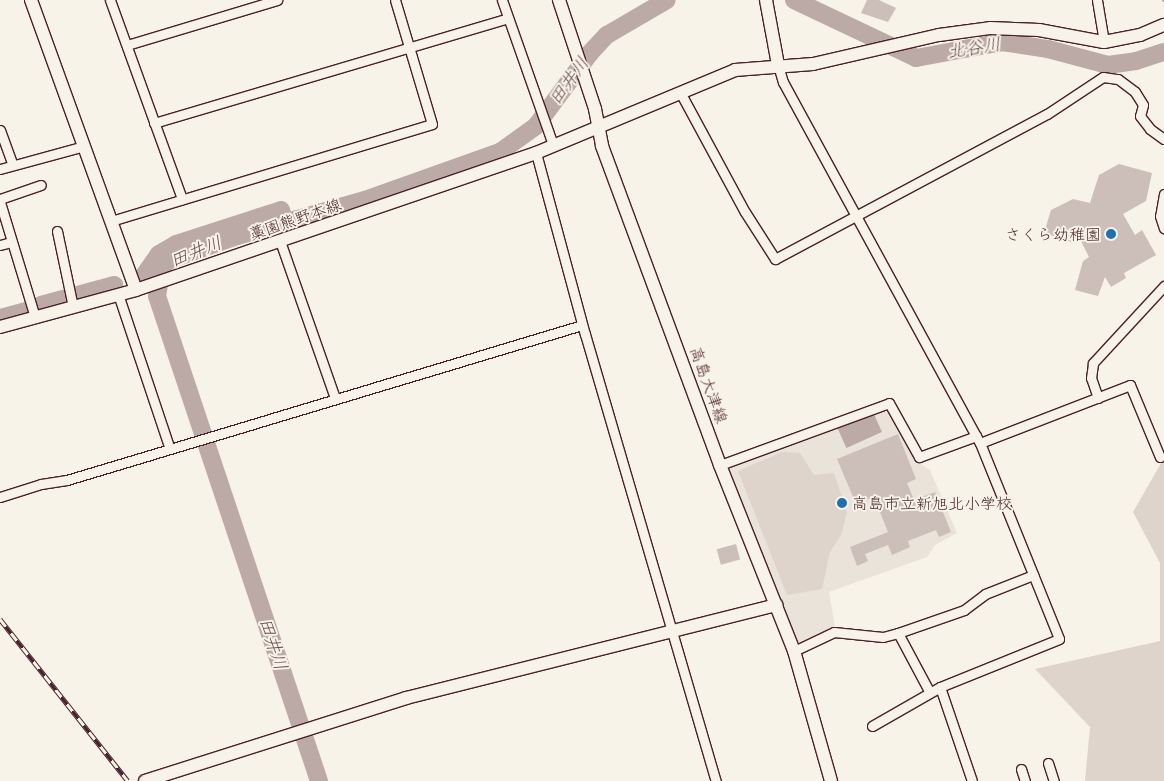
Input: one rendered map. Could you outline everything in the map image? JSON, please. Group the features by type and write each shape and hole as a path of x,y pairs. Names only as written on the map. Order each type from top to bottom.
{"street":[{"path":"31,0 111,221 142,288"},
{"path":"110,0 182,199"},
{"path":"127,46 277,0"},
{"path":"111,221 432,124 395,0"},
{"path":"502,0 553,145"},
{"name":"高島大津線","path":"559,0 595,109 597,129 720,465 794,651 831,781"},
{"path":"766,0 783,82 978,440 1059,639 929,691 872,726"},
{"path":"1097,0 1104,42 1140,35 1164,24"},
{"path":"154,123 508,18"},
{"name":"藁園熊野本線","path":"0,327 35,317 72,300 118,294 142,288 536,153 735,70 778,65 813,64 939,35 990,28 1039,30 1104,42"},
{"path":"680,92 744,212 775,259 1047,114 1103,77 1118,79 1135,92 1143,105 1140,116 1150,129 1164,139"},
{"path":"0,130 13,165"},
{"path":"0,169 84,146"},
{"path":"536,153 582,325 716,781"},
{"path":"35,317 0,201 41,185"},
{"path":"1164,194 1160,216 1164,228"},
{"path":"57,231 72,300"},
{"path":"280,241 335,398"},
{"path":"0,245 11,242"},
{"path":"1098,398 1091,378 1093,363 1164,286"},
{"path":"118,294 170,449"},
{"path":"0,497 170,449 582,325"},
{"path":"720,465 889,402 920,457 978,440 1130,385 1160,457"},
{"path":"794,651 834,632 883,637 898,633 964,610 985,594 1033,575"},
{"path":"145,781 174,777 303,729 406,698 777,605"},
{"path":"898,633 929,691"},
{"path":"940,687 972,781"},
{"path":"1048,763 1054,781"},
{"path":"1021,768 1025,781"}],"shaded area":[{"name":"高島市立新旭北小学校","path":"876,410 891,413 917,462 930,470 957,533 935,545 927,557 829,592 835,627 797,644 728,470 734,465"},
{"path":"873,412 882,432 846,448 837,428"},
{"path":"782,452 800,453 814,475 834,473 847,513 841,535 830,552 822,589 787,595 738,471"},
{"path":"1164,458 1164,781 1085,781 1090,727 1035,669 1160,641 1160,563 1133,512"}],"building":[{"path":"867,0 879,0 896,8 888,22 861,13"},
{"path":"1119,164 1152,173 1146,201 1123,214 1135,235 1142,230 1156,255 1124,273 1126,278 1111,287 1105,277 1098,296 1075,290 1083,261 1089,257 1079,237 1071,242 1044,233 1051,210 1073,199 1090,203 1099,175"},
{"path":"898,434 916,479 907,483 914,500 935,492 951,532 939,537 936,530 908,541 910,547 892,555 888,545 865,554 868,561 857,566 850,547 888,532 874,497 856,504 837,459"},
{"path":"736,544 740,559 721,565 717,549"}],"waterway":[{"name":"田井川","path":"319,781 157,296 162,267 169,260 237,236 365,200 500,152 536,126 590,53 607,35 667,0"},
{"name":"北谷川","path":"794,0 916,58 1002,42 1048,49 1108,65 1136,61 1164,52"},
{"path":"145,274 159,254 176,244 281,210 285,223"},
{"path":"41,305 114,285"},
{"path":"0,318 29,310"}],"railway":[{"path":"0,619 128,781"}],"place":[{"name":"さくら幼稚園","path":"1111,234"},
{"name":"高島市立新旭北小学校","path":"842,503"}]}
